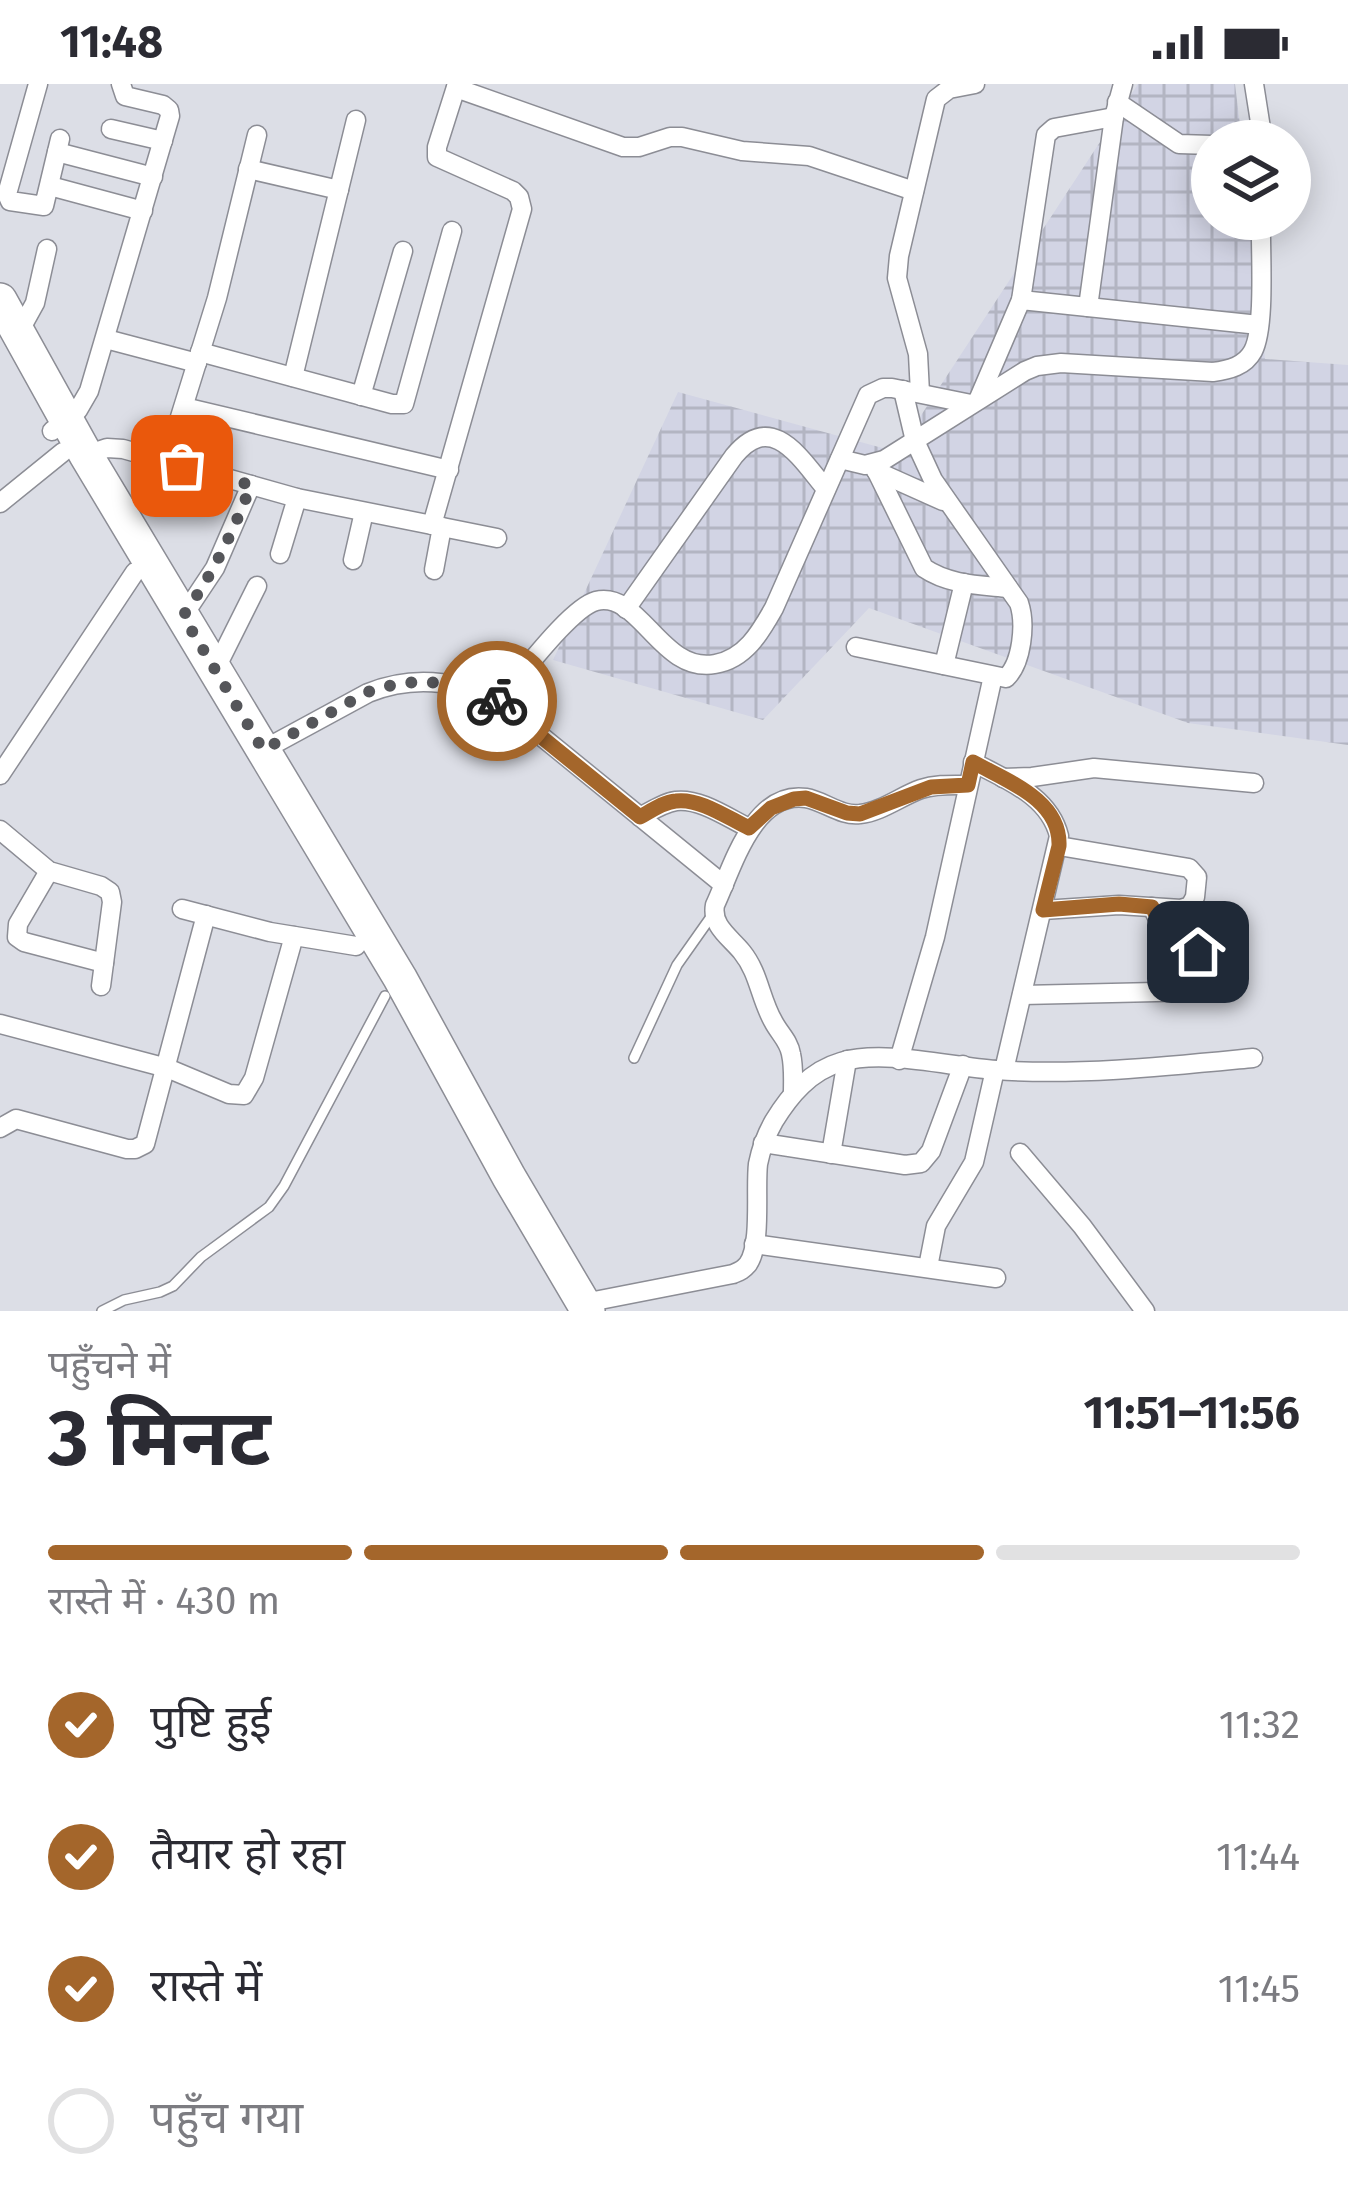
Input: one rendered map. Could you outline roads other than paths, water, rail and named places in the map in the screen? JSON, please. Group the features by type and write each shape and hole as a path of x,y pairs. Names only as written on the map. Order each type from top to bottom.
{"highway":[{"path":"0,299 9,336 134,572 385,996 579,1308"},
{"path":"67,439 183,616 400,978 579,1308"}],"street":[{"path":"38,84 8,197 12,202 43,208 59,145 153,177"},
{"path":"0,503 67,439 89,391 153,177 169,110 125,96 121,84"},
{"path":"898,516 917,446 912,392 918,354 897,278 899,256 936,100 949,89 975,84"},
{"path":"1254,84 1258,120"},
{"path":"434,570 449,470 523,209 513,191 437,157 456,86 622,147 682,137 742,151 809,156 914,191"},
{"path":"1118,101 1179,143 1191,145"},
{"path":"975,401 1021,300 1048,132 1118,101"},
{"path":"1088,307 1118,101"},
{"path":"293,377 356,120"},
{"path":"111,129 163,141"},
{"path":"166,462 217,298 256,135"},
{"path":"248,169 339,190"},
{"path":"50,186 143,211"},
{"path":"106,339 293,377 398,405 405,401 452,231"},
{"path":"874,468 917,446 975,401 1037,366 1230,370 1254,348 1261,240"},
{"path":"9,336 35,303 47,249"},
{"path":"362,396 403,251"},
{"path":"1021,300 1259,325"},
{"path":"999,351 1037,366"},
{"path":"498,701 576,612 602,600 626,609 685,661 714,664 741,653 774,608 868,395 883,388 975,401"},
{"path":"184,407 449,470"},
{"path":"626,609 748,441 764,436 779,439 826,489"},
{"path":"67,439 297,498 497,538"},
{"path":"856,647 993,676 1011,675 1023,628 1019,603 933,480 917,446"},
{"path":"840,459 874,468 948,503"},
{"path":"874,468 925,568 964,583 1008,588"},
{"path":"183,616 215,568 251,485"},
{"path":"280,554 297,498"},
{"path":"352,560 364,512"},
{"path":"0,775 134,572"},
{"path":"944,665 964,583"},
{"path":"215,670 257,586"},
{"path":"899,1060 935,937 993,676"},
{"path":"263,750 368,692 430,681 458,685 498,701 724,885"},
{"path":"928,1267 937,1226 974,1162 1059,846 1058,828 1044,806 973,762"},
{"path":"1002,778 1082,768 1254,783"},
{"path":"794,1093 788,1045 771,1018 756,974 713,914 749,828 771,808 794,799 806,798 860,814 931,787 968,785"},
{"path":"640,817 666,803 683,801 749,828"},
{"path":"0,830 49,871 110,892 101,986"},
{"path":"1043,910 1119,904 1181,909 1190,906 1198,886 1196,874 1184,867 1059,846"},
{"path":"49,871 18,924 17,937 104,963"},
{"path":"1022,995 1199,992 1204,986 1204,958 1163,929 1152,907"},
{"path":"182,909 356,946"},
{"path":"0,1128 10,1119 20,1119 135,1149 145,1144 206,915"},
{"path":"0,1024 166,1068 235,1096 247,1092 254,1078 294,936"},
{"path":"579,1308 733,1274 749,1263 764,1143 794,1093 827,1066 847,1060 899,1060 999,1070 1168,1066 1252,1058"},
{"path":"831,1154 847,1060"},
{"path":"764,1143 905,1166 921,1163 931,1151 963,1065"},
{"path":"1020,1153 1145,1311"},
{"path":"754,1244 996,1278"}],"lane":[{"path":"634,1058 666,985 713,914"},
{"path":"102,1311 168,1289 201,1257 269,1207 385,996"}]}
